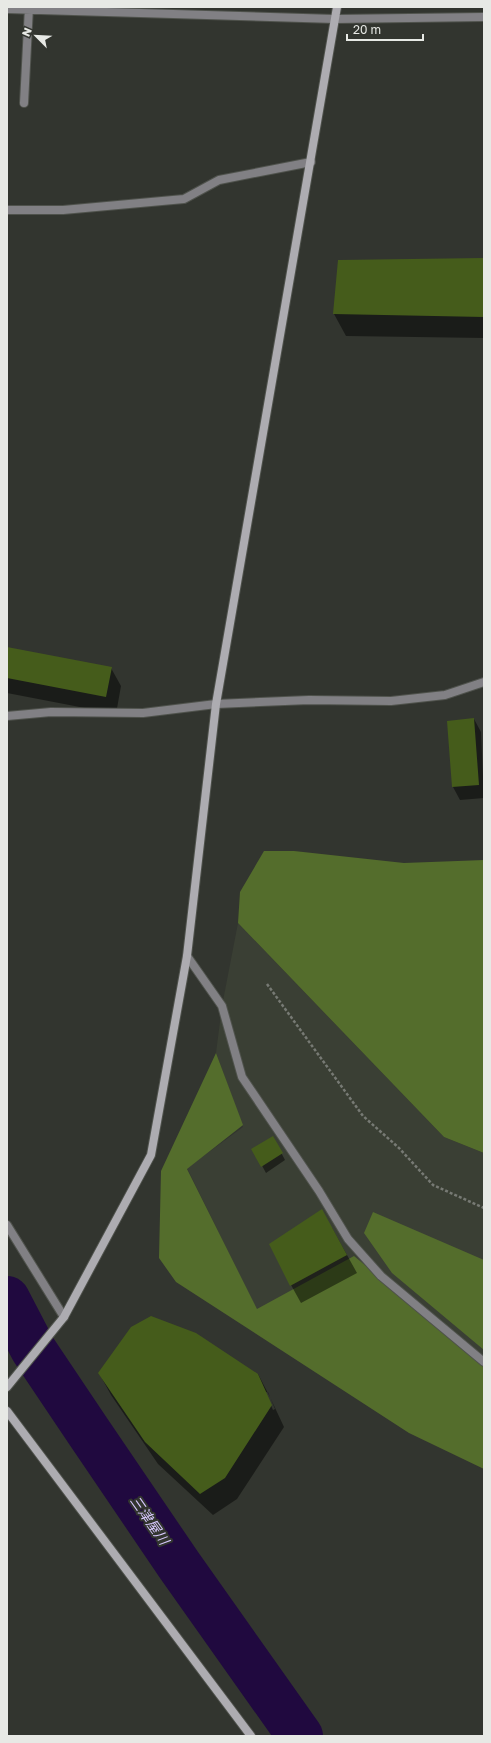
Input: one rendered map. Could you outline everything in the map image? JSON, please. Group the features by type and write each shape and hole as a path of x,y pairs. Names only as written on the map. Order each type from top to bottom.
{"street":[{"path":"7,1387 52,1329 64,1316 151,1155 187,956 216,704 337,7"},
{"path":"7,8 200,11 335,19 484,17"},
{"path":"24,103 29,8"},
{"path":"7,210 63,210 184,199 219,180 311,162"},
{"path":"7,716 52,712 144,713 216,704 309,700 391,702 446,695 484,682"},
{"path":"187,956 222,1006 242,1077 319,1191 348,1239 381,1276 484,1362"},
{"path":"7,1226 64,1316"},
{"path":"7,1411 251,1736"}],"path":[{"path":"267,984 363,1116 399,1148 433,1185 484,1208"}],"shaded area":[{"path":"238,923 444,1137 484,1153 484,1364 257,1310 187,1168 243,1127 216,1053 222,1006"}],"green space":[{"path":"264,851 294,851 404,863 484,860 484,1153 444,1137 238,923 240,892"},
{"path":"216,1053 243,1125 187,1169 257,1309 354,1256 484,1364 484,1469 409,1433 176,1282 159,1258 161,1171"},
{"path":"373,1212 484,1260 484,1350 392,1273 364,1233"}],"building":[{"path":"484,258 484,317 333,314 338,260"},
{"path":"7,647 112,667 106,697 7,678"},
{"path":"474,718 479,785 452,787 447,721"},
{"path":"273,1136 283,1153 261,1167 251,1149"},
{"path":"322,1209 347,1255 290,1286 269,1244"},
{"path":"151,1316 196,1333 258,1374 272,1405 225,1478 200,1494 145,1442 98,1373 131,1327"}],"waterway":[{"name":"三津屋川","path":"7,1299 33,1349 179,1565 300,1736"}]}
